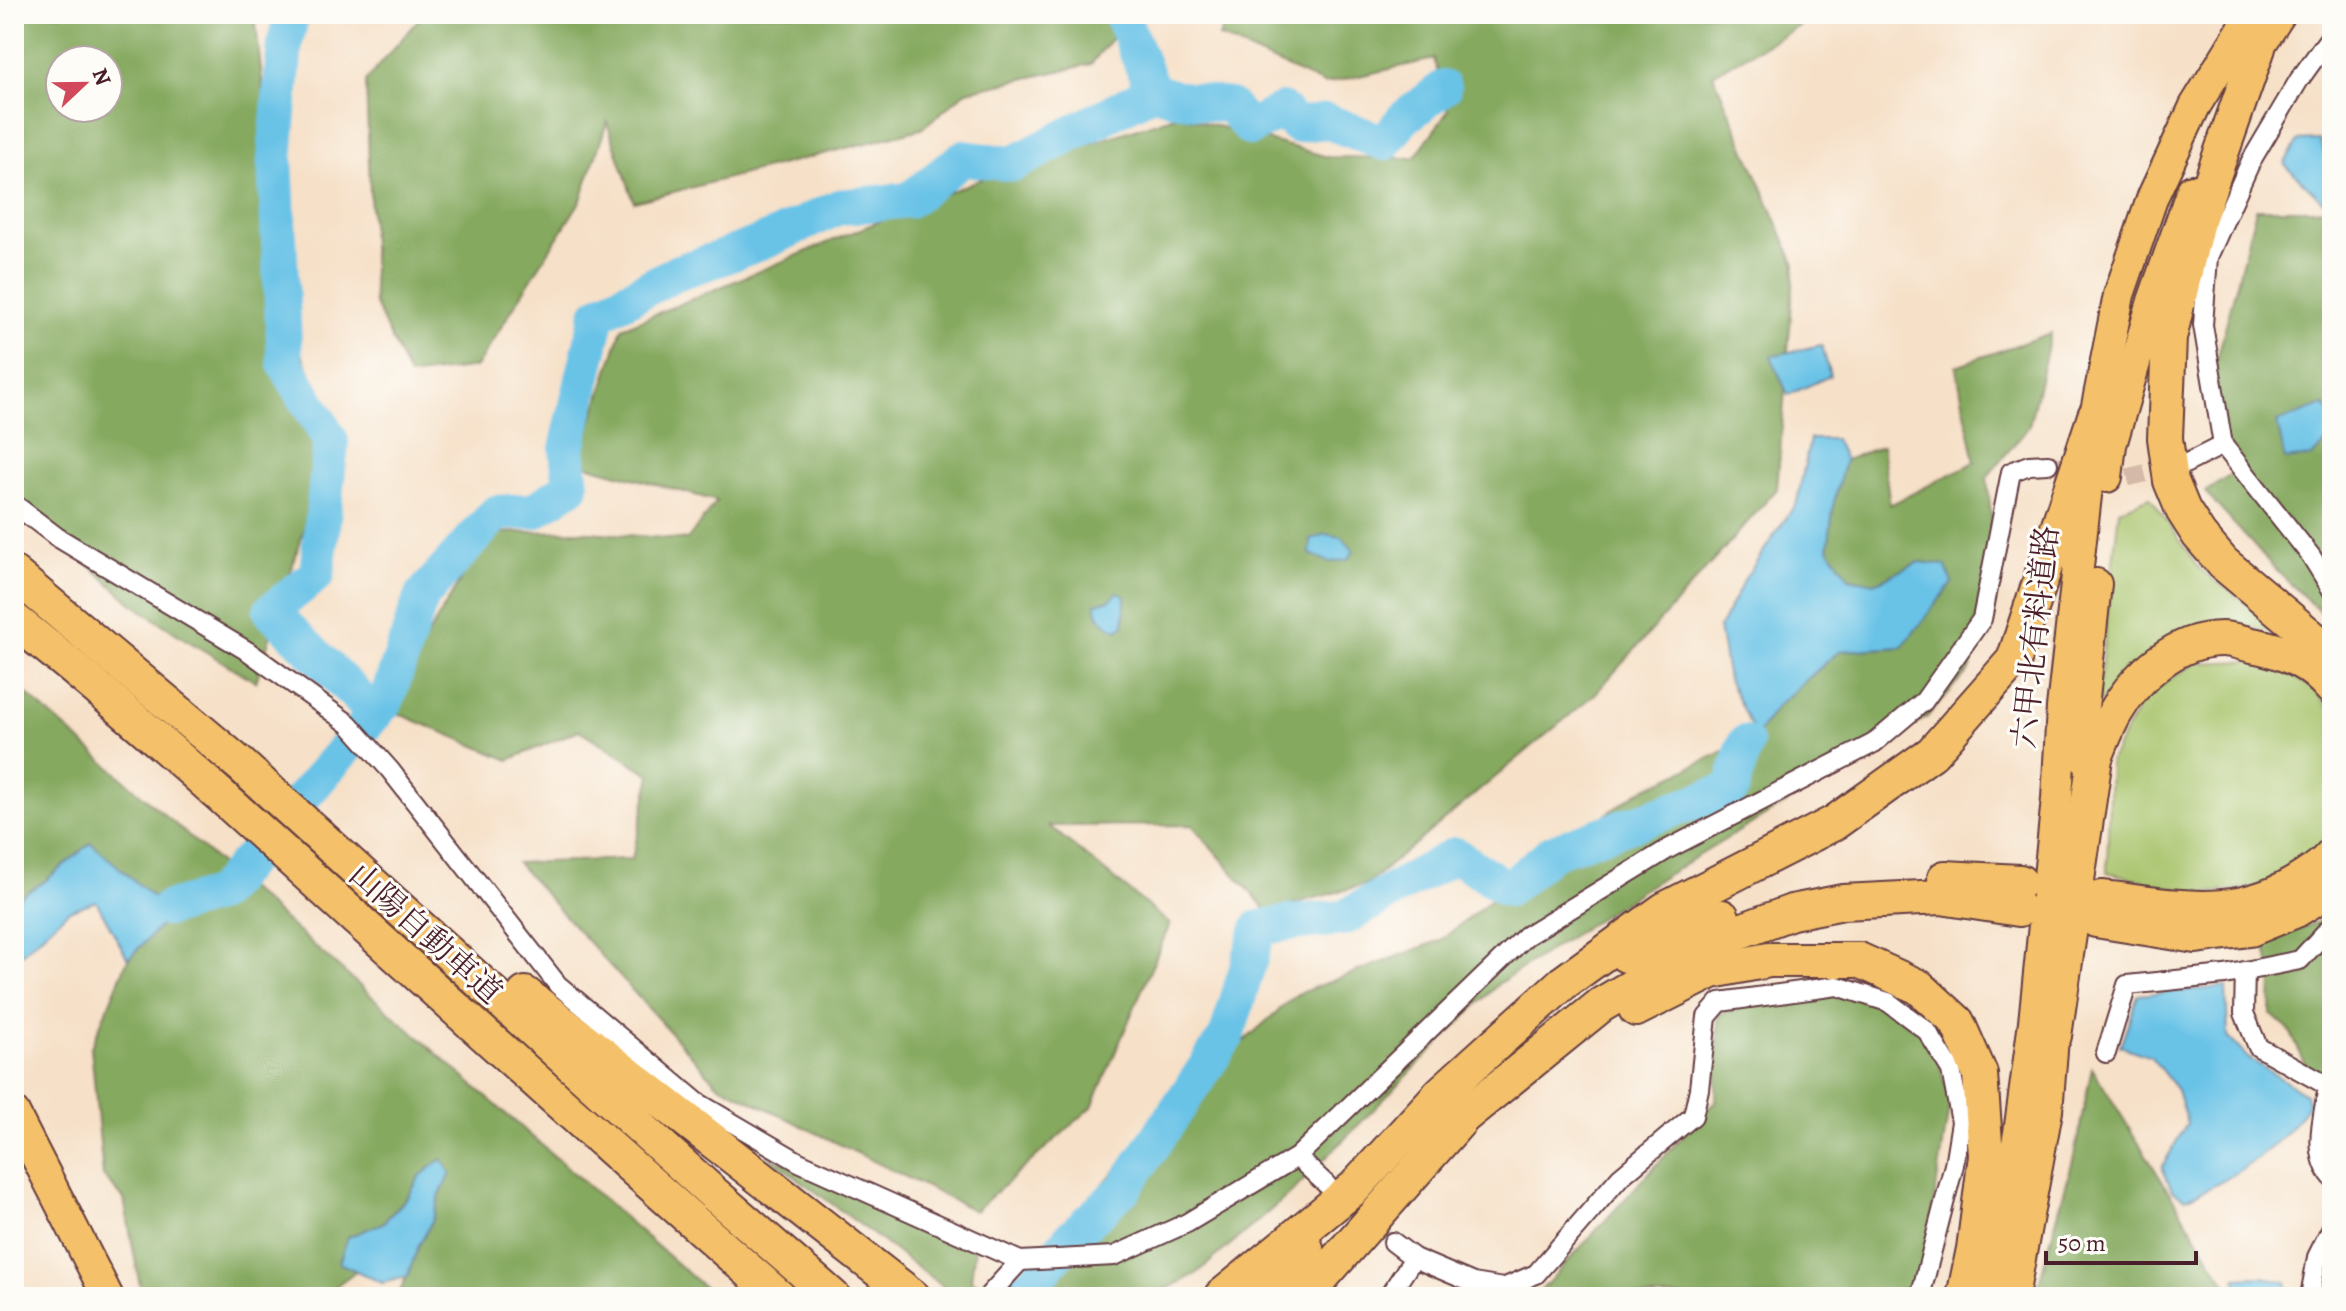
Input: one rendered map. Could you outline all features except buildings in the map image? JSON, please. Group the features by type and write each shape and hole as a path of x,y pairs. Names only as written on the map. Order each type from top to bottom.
{"highway":[{"path":"2258,48 2196,225 2169,338 2165,438 2171,481 2183,510 2199,535 2223,563 2332,656"},
{"path":"1221,1297 1563,983 1664,910 1834,823 1932,753 2014,660 2095,416"},
{"name":"山陽自動車道","path":"14,574 241,765 713,1193 833,1297"},
{"name":"山陽自動車道","path":"14,620 71,665 288,856 779,1297"},
{"path":"2054,1036 2095,758 2113,715 2132,687 2158,663 2187,646 2222,639 2279,650 2303,661 2332,688"},
{"path":"241,765 544,1010 913,1297"},
{"path":"2332,855 2325,864 2285,891 2248,904 2203,910 2099,909 2196,936 2250,929 2296,910 2332,888"},
{"path":"1304,1297 1464,1116 1601,1005 1705,944 1792,912 1843,902 2020,895 1955,878 1898,877 1835,886 1778,898 1674,934 1563,983"},
{"path":"1536,1058 1712,971 1769,960 1859,960 1919,987 1957,1022 1980,1074 1986,1156 1974,1249 1964,1297"},
{"path":"1266,1297 1341,1187"},
{"path":"690,1220 767,1297"},
{"path":"1320,1297 1341,1253"}],"main road":[{"name":"六甲北有料道路","path":"1988,1297 2019,1133 2034,1022 2057,799 2062,708 2095,416 2119,295 2153,196 2195,106 2252,14"},
{"name":"六甲北有料道路","path":"2013,1297 2047,1111 2073,801 2111,445 2185,205 2219,123 2258,48 2280,14"},
{"path":"14,1113 108,1297"}],"street":[{"path":"2332,34 2299,80 2251,161 2208,257 2203,325 2223,445 2311,556 2332,590"},
{"path":"2183,465 2223,445"},
{"path":"14,504 57,537 249,652 349,724 390,770 558,985 697,1102 799,1162 1020,1261 1114,1256 1187,1223 1297,1157 1526,936 1668,849 1874,743 1924,701 1982,619 2011,472 2029,465 2048,464"},
{"path":"2106,1053 2127,985 2245,971 2300,960 2332,925"},
{"path":"2245,971 2244,1013 2258,1047 2328,1086 2320,1148 2326,1171 2332,1177"},
{"path":"1393,1242 1414,1258 1473,1283 1503,1288 1536,1274 1620,1177 1693,1116 1707,1017 1720,1002 1837,986 1888,1002 1927,1031 1951,1070 1961,1122 1954,1165 1920,1297"},
{"path":"1297,1157 1341,1187"},
{"path":"2310,1297 2317,1257 2332,1227"},
{"path":"1388,1297 1414,1258"},
{"path":"989,1295 1020,1261"}],"green space":[{"path":"14,14 255,14 288,326 336,427 256,682 131,603 14,496"},
{"path":"423,14 1131,14 1091,64 967,91 921,129 634,202 607,122 581,200 476,367 409,376 374,302 366,81"},
{"path":"1229,14 1821,14 1713,74 1795,264 1777,489 1595,694 1367,884 1267,911 1192,825 1049,826 1170,924 1092,1107 975,1211 717,1084 517,863 632,859 651,775 579,730 509,760 385,708 488,533 577,531 687,540 717,501 578,463 622,328 981,179 1178,115 1328,157 1414,158 1448,111 1434,59 1324,84 1219,37"},
{"path":"2256,209 2332,209 2332,623 2277,571 2205,492 2234,473 2206,402"},
{"path":"2051,333 2029,426 1987,477 1992,525 1971,668 1926,718 1642,890 1498,984 1293,1191 1196,1274 1151,1297 1031,1297 1086,1247 1070,1221 1178,1100 1297,994 1441,940 1537,863 1638,792 1756,736 1776,707 1839,651 1902,647 1951,583 1945,565 1920,562 1875,583 1849,578 1828,548 1834,502 1845,460 1882,446 1890,505 1975,462 1956,366"},
{"path":"2150,497 2200,569 2287,634 2232,624 2148,655 2097,704 2119,510"},
{"path":"2252,661 2306,684 2330,710 2332,841 2303,869 2252,888 2199,894 2107,872 2110,760 2146,694 2197,663"},
{"path":"14,683 715,1297 398,1297 451,1174 420,1176 408,1196 383,1223 348,1237 339,1263 356,1271 321,1297 142,1297 124,1199 103,1176 91,1047 128,959 162,924 91,843 45,881 21,896 14,892"},
{"path":"2332,910 2332,1121 2290,1031 2271,1014 2272,975 2265,943 2322,920"},
{"path":"1800,984 1859,992 1932,1039 1950,1101 1919,1297 1535,1297 1716,1100 1718,1015"},
{"path":"2092,1068 2226,1284 2220,1297 2035,1297 2074,1156"},
{"path":"765,1154 975,1247 971,1280 1001,1297 959,1297 953,1294"}],"water":[{"path":"2319,140 2330,165 2324,202 2284,164 2298,141"},
{"path":"1822,345 1830,376 1788,395 1771,356"},
{"path":"2324,405 2332,417 2330,440 2311,457 2285,460 2277,422"},
{"path":"1810,439 1835,439 1845,460 1834,502 1828,548 1849,578 1875,583 1920,562 1945,565 1952,583 1902,647 1839,651 1776,707 1756,736 1728,680 1719,628 1746,577 1797,502"},
{"path":"1325,534 1342,537 1354,551 1347,560 1329,562 1310,554 1311,540"},
{"path":"1118,592 1125,596 1124,625 1117,630 1099,617 1096,603 1110,600"},
{"path":"91,843 167,909 162,924 128,959 96,901 68,911 14,961 14,905 21,896 45,881"},
{"path":"2226,987 2228,1037 2247,1057 2305,1094 2309,1104 2270,1149 2221,1182 2185,1199 2172,1190 2162,1167 2187,1123 2177,1090 2151,1057 2120,1046 2138,995"},
{"path":"442,1159 451,1174 407,1277 382,1283 339,1263 348,1237 383,1223 408,1197 420,1176"},
{"path":"2263,1277 2287,1282 2285,1297 2239,1297 2236,1278"}],"waterway":[{"path":"292,14 285,42 275,159 285,363 331,441 317,574 271,611 375,714"},
{"path":"167,909 219,894 386,701 422,596 496,513 534,511 571,486 567,449 598,314 678,272 770,239 839,207 909,200 963,158 1013,164 1153,91 1121,14"},
{"path":"1153,91 1175,98 1230,106 1250,128 1282,110 1296,125 1326,121 1384,143 1404,118 1443,88"},
{"path":"1011,1297 1035,1281 1070,1238 1124,1188 1227,1035 1259,928 1344,918 1455,855 1508,889 1552,852 1732,789 1745,743"}],"tunnel":[{"path":"2048,464 2125,478 2176,466"}]}
